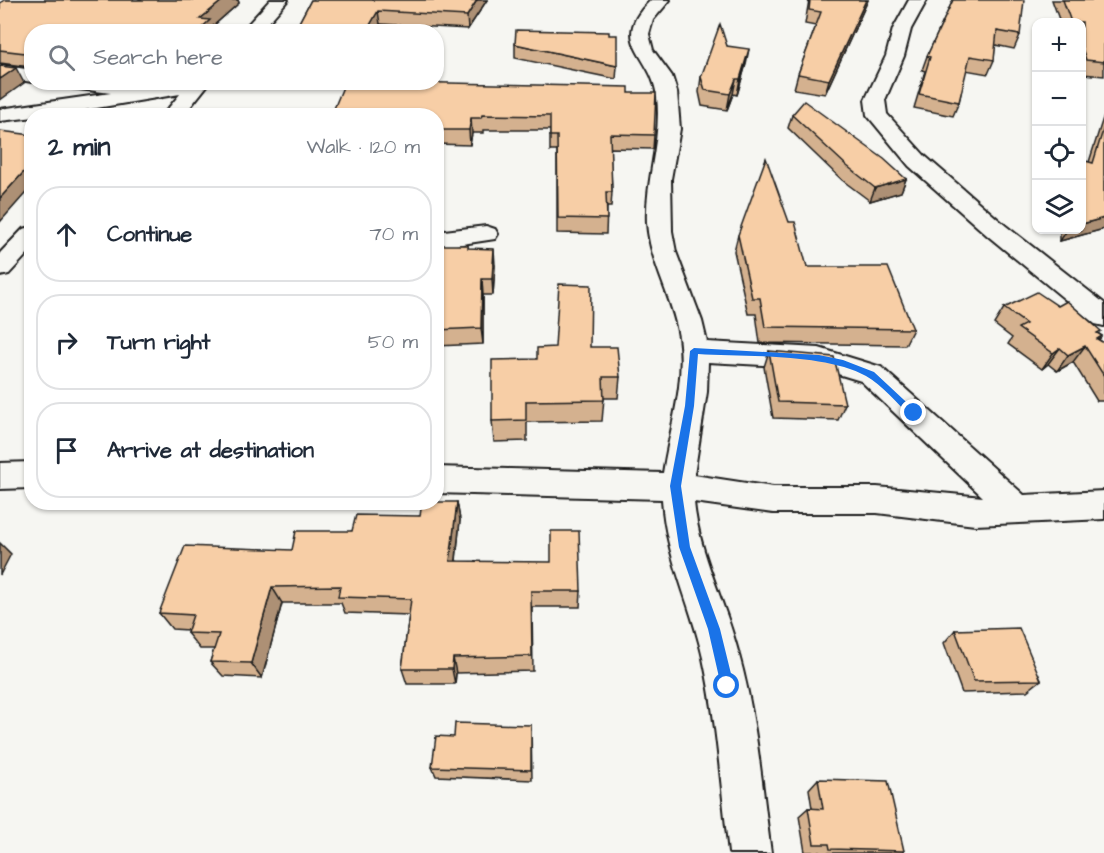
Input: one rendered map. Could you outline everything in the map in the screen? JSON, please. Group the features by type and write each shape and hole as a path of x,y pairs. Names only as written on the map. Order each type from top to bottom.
{"street":[{"path":"257,24 279,0"},
{"path":"661,0 643,19 640,38 645,52 662,76 666,87 669,138 660,177 658,209 661,238 666,264 689,317 694,351 690,406 676,486 685,547 714,629 727,686 750,853"},
{"path":"918,0 902,29 895,56 875,100 877,115 917,161 997,231 1104,317"},
{"path":"0,71 24,75"},
{"path":"137,90 154,92"},
{"path":"49,108 165,90"},
{"path":"179,108 194,90"},
{"path":"120,98 129,108"},
{"path":"0,115 24,112"},
{"path":"444,239 486,234"},
{"path":"0,268 24,242"},
{"path":"694,351 819,358 870,374 1018,510"},
{"path":"0,476 24,475"},
{"path":"444,477 676,486 773,500 859,499 956,509 1018,510 1104,505"}],"building":[{"path":"5,0 223,0 200,19 210,20 206,24 24,24 24,53 0,50 0,3"},
{"path":"311,0 477,0 467,16 378,11 371,24 298,24"},
{"path":"810,0 866,0 829,80 798,74 821,12 809,10"},
{"path":"953,0 1024,0 1020,35 997,31 994,60 970,56 959,102 919,94 930,57 927,56"},
{"path":"1063,0 1104,0 1104,62 1086,60 1086,18 1070,18"},
{"path":"720,24 727,46 749,49 740,79 736,79 730,94 705,90 701,77"},
{"path":"516,30 609,32 609,35 617,35 617,66 515,44"},
{"path":"0,66 16,68 0,79"},
{"path":"444,83 629,87 629,93 656,93 654,135 610,134 612,192 606,192 607,219 558,218 557,136 550,136 550,116 482,115 481,118 471,118 469,130 444,130 444,108 334,108 342,90 444,90"},
{"path":"804,101 884,159 906,179 875,188 847,166 792,115"},
{"path":"1104,127 1104,218 1086,223 1086,161 1093,163"},
{"path":"0,131 24,134 24,172 0,198"},
{"path":"766,158 789,222 795,222 807,267 888,267 913,329 765,327 760,298 752,298 738,235"},
{"path":"444,245 468,245 468,248 494,249 492,279 482,279 481,328 444,330"},
{"path":"559,284 591,285 590,347 617,347 620,377 603,377 604,400 526,401 526,420 492,421 492,360 537,359 537,348 555,347"},
{"path":"1037,292 1058,306 1067,301 1101,331 1097,333 1102,336 1097,339 1104,343 1104,376 1085,346 1068,355 1060,348 1053,353 1018,328 1026,324 1004,308"},
{"path":"769,351 834,357 845,404 778,402"},
{"path":"444,502 457,502 450,561 551,562 551,531 579,531 581,591 531,591 532,656 453,658 452,669 402,669 411,599 338,597 340,586 272,587 251,663 210,662 219,634 187,633 193,615 159,613 185,546 292,550 296,531 352,531 356,515 420,516 421,510 444,510"},
{"path":"1019,628 1041,680 974,681 955,630"},
{"path":"455,723 531,725 531,770 432,767 436,736 454,737"},
{"path":"818,779 888,781 904,851 830,849 829,844 814,844 808,808 823,809"}],"route":[{"path":"727,686 714,629 685,547 679,517 676,486 678,462 690,406 694,351 819,358 843,364 870,374 914,413"}]}
